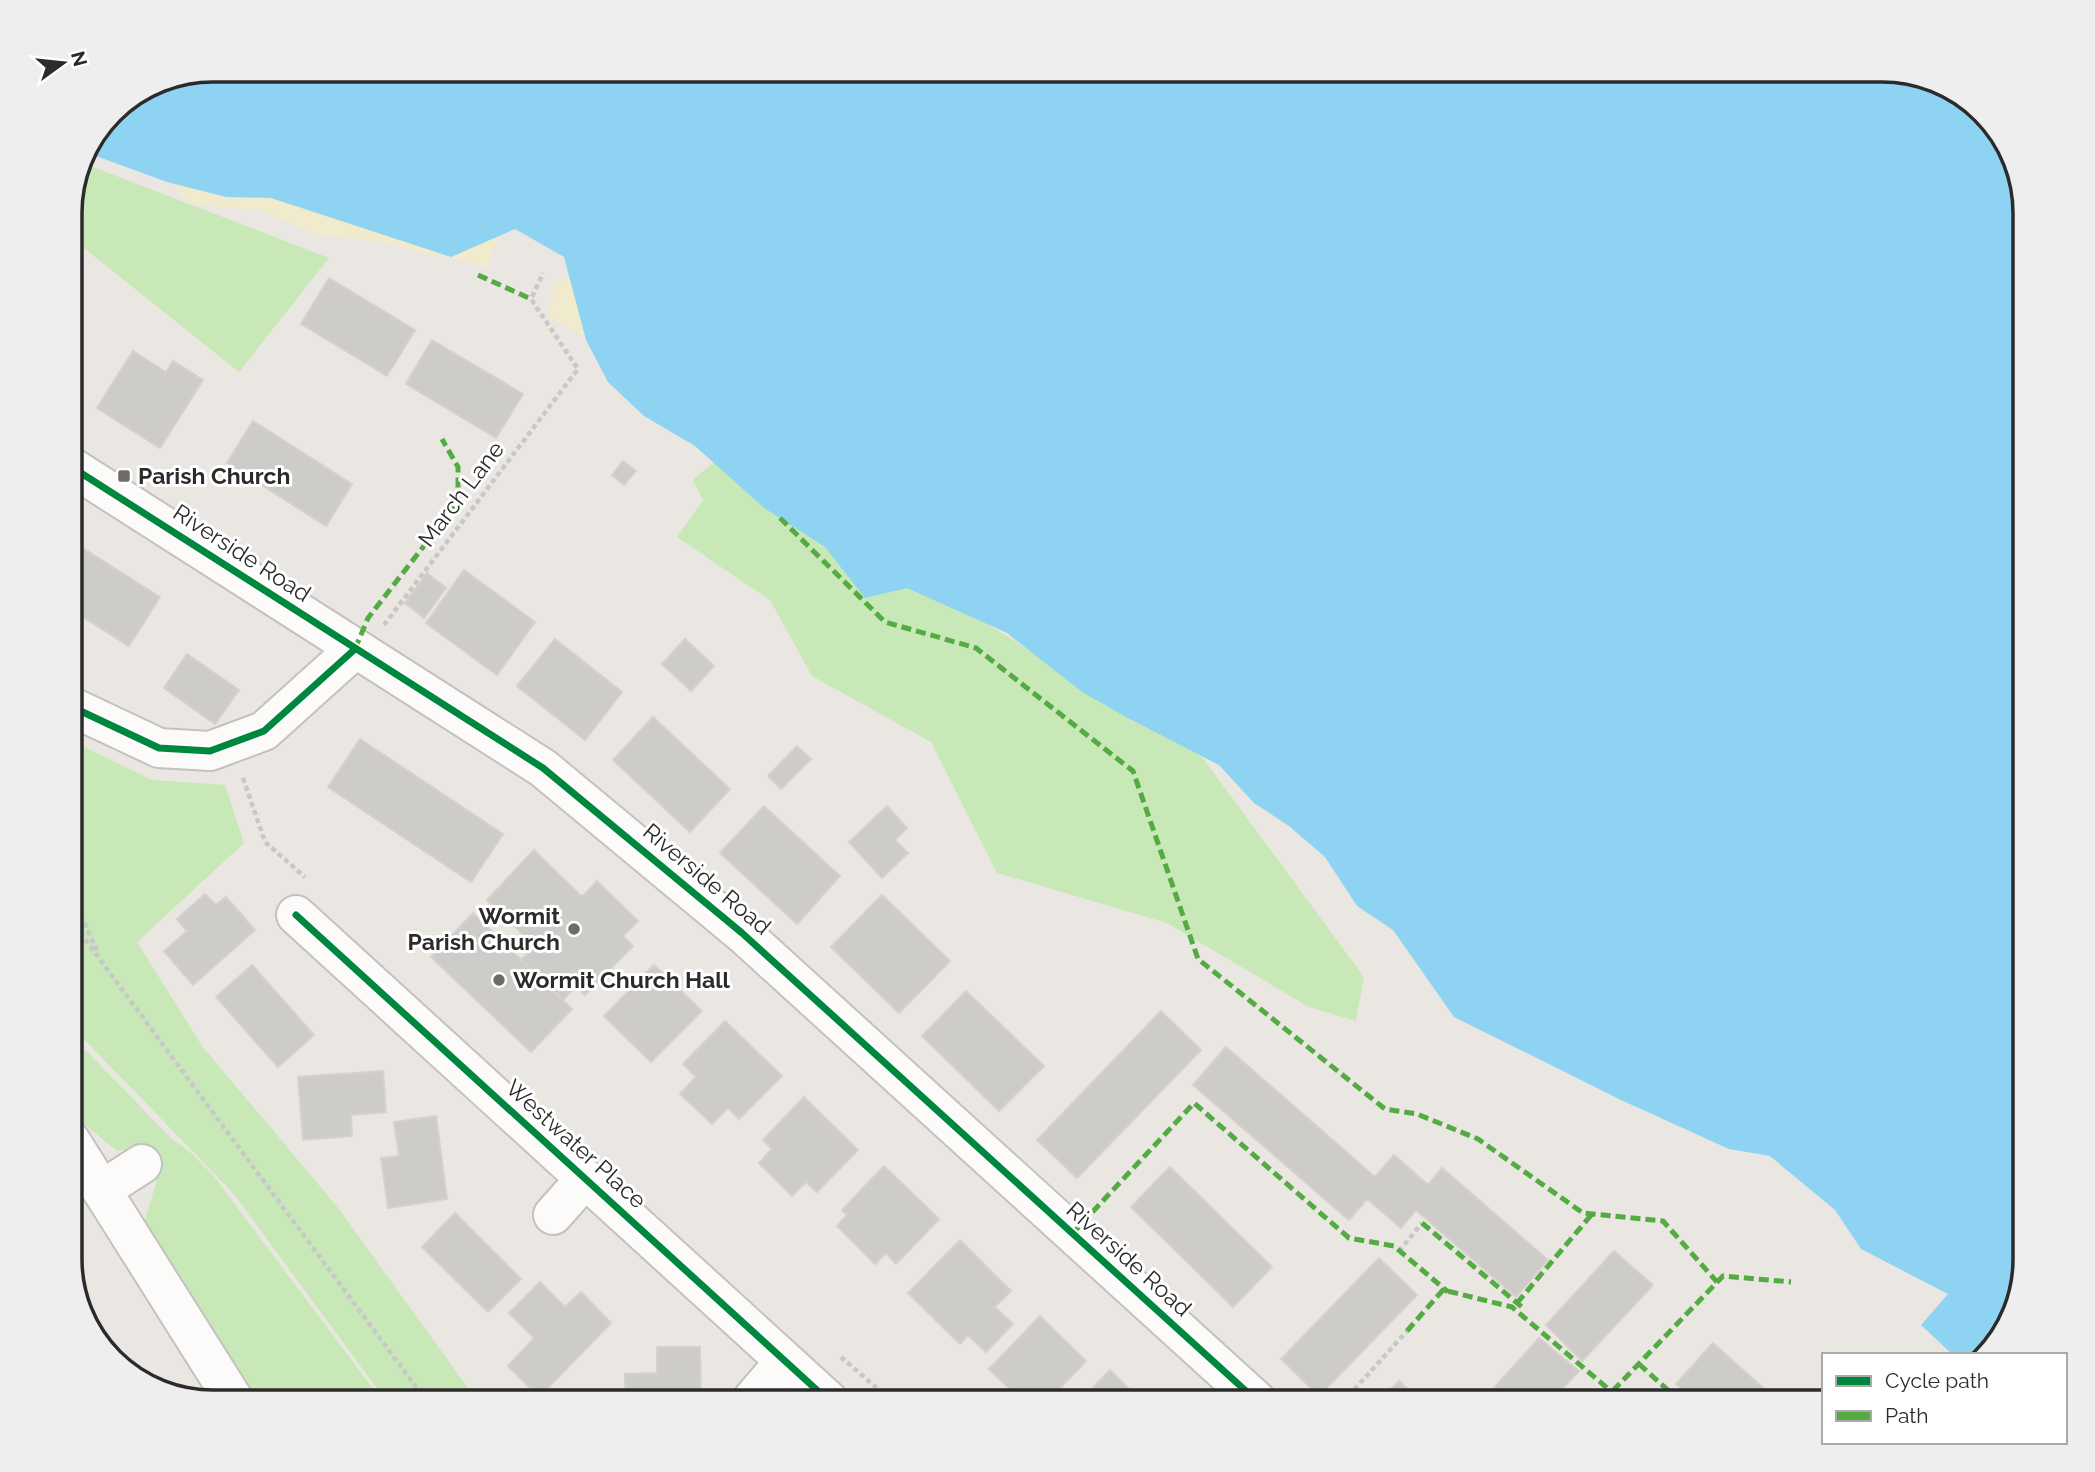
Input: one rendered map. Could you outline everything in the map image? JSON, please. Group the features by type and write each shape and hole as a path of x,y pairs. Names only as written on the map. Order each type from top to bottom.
{"street":[{"name":"Riverside Road","path":"83,474 543,768 732,924 1245,1390"},
{"path":"83,712 159,748 210,751 264,731 358,651"},
{"name":"Westwater Place","path":"296,915 817,1390"},
{"path":"83,1159 228,1390"},
{"path":"103,1189 142,1164"},
{"name":"Westwater Place","path":"553,1215 585,1179"},
{"path":"760,1390 785,1361"}],"path":[{"path":"83,920 104,965"},
{"path":"83,937 418,1390"},
{"path":"1399,1251 1422,1223"},
{"path":"1354,1390 1407,1331"}],"green space":[{"path":"91,166 329,258 239,372 83,247 83,196"},
{"path":"719,458 1202,757 1364,977 1356,1021 1309,1007 1167,923 997,873 931,742 812,676 770,600 677,537 703,500 693,480"},
{"path":"83,746 152,780 225,785 244,843 137,942 202,1046 339,1209 469,1390 378,1390 233,1193 83,1038"},
{"path":"83,1047 171,1138 213,1175 374,1390 247,1390 144,1223 156,1183 159,1160 145,1147 117,1151 83,1123"}],"sand":[{"path":"174,184 309,205 441,232 500,235 487,268 375,241 316,234 259,210 188,204"},
{"path":"568,276 600,345 548,317 555,285"}],"water":[{"path":"213,82 1882,82 1916,87 1955,104 1991,140 2008,179 2013,213 2013,1259 2006,1301 1991,1332 1972,1353 1951,1353 1921,1325 1948,1294 1861,1249 1835,1210 1770,1156 1729,1149 1621,1100 1454,1017 1393,930 1357,906 1325,857 1289,826 1254,803 1219,765 1082,692 1007,633 907,588 865,598 825,547 764,508 695,446 644,416 608,382 586,340 564,257 515,229 451,257 271,198 226,197 167,182 96,156 109,133 133,109 171,89"}],"building":[{"path":"329,278 415,330 387,376 301,324"},
{"path":"432,340 523,394 496,438 406,384"},
{"path":"133,351 166,372 173,361 203,380 160,448 97,408"},
{"path":"253,421 352,484 326,526 227,463"},
{"path":"623,461 636,471 624,485 612,475"},
{"path":"83,548 160,597 129,646 83,617"},
{"path":"464,570 535,622 497,675 426,623"},
{"path":"427,573 446,588 424,618 405,603"},
{"path":"555,639 622,692 585,740 517,686"},
{"path":"685,639 714,666 691,691 662,664"},
{"path":"187,654 239,690 215,724 164,688"},
{"path":"653,717 730,789 690,832 613,760"},
{"path":"360,739 503,834 471,882 328,787"},
{"path":"797,746 811,759 781,789 768,776"},
{"path":"764,806 840,876 797,924 720,853"},
{"path":"887,806 907,828 895,840 908,853 882,878 849,842"},
{"name":"Wormit Parish Church","path":"534,850 582,897 597,881 638,921 623,936 633,946 585,995 576,986 563,1000 521,960 535,946 487,900"},
{"path":"205,894 216,905 226,897 255,930 193,985 164,951 187,931 177,919"},
{"path":"882,895 950,961 899,1013 831,947"},
{"name":"Wormit Church Hall","path":"473,913 572,1009 531,1052 431,957"},
{"path":"252,965 314,1035 278,1067 216,997"},
{"path":"654,965 702,1011 651,1062 604,1016"},
{"path":"966,991 1044,1066 999,1111 922,1036"},
{"path":"1161,1011 1201,1050 1077,1178 1037,1140"},
{"path":"725,1021 782,1076 739,1119 728,1108 712,1124 680,1094 696,1077 683,1064"},
{"path":"1226,1047 1375,1177 1394,1155 1428,1185 1442,1168 1548,1260 1516,1297 1416,1210 1401,1228 1367,1199 1349,1220 1193,1085"},
{"path":"383,1071 386,1112 351,1115 352,1136 303,1140 298,1077"},
{"path":"804,1097 858,1150 817,1192 806,1182 792,1196 759,1163 772,1149 763,1140"},
{"path":"436,1116 447,1199 388,1208 381,1158 399,1156 394,1122"},
{"path":"884,1166 939,1219 896,1264 886,1253 875,1264 837,1226 847,1215 842,1210"},
{"path":"1170,1167 1272,1267 1233,1307 1131,1207"},
{"path":"455,1213 521,1279 488,1312 422,1247"},
{"path":"960,1240 1011,1291 995,1307 1013,1324 986,1352 968,1335 960,1344 908,1293"},
{"path":"1614,1251 1653,1285 1582,1361 1546,1325"},
{"path":"1379,1258 1417,1295 1325,1390 1313,1390 1281,1359"},
{"path":"540,1282 565,1307 581,1292 611,1323 546,1390 532,1390 508,1366 534,1338 509,1313"},
{"path":"1040,1316 1086,1361 1058,1390 1011,1390 989,1369"},
{"path":"1539,1338 1579,1371 1561,1390 1494,1388"},
{"path":"1713,1343 1766,1390 1682,1390 1676,1384"},
{"path":"657,1347 700,1347 701,1390 625,1390 625,1374 657,1373"},
{"path":"1110,1370 1130,1390 1091,1390"},
{"path":"1399,1381 1408,1390 1390,1390"}],"marked path":[{"path":"478,275 531,299"},
{"path":"355,649 368,618 458,502 458,467 442,439"},
{"path":"780,518 885,622 976,648 1133,771 1198,959 1385,1109 1417,1114 1478,1139 1583,1213 1663,1221 1717,1282"},
{"path":"1072,1234 1194,1103 1349,1238 1394,1246 1448,1292"},
{"path":"1517,1303 1592,1214"},
{"path":"1422,1223 1523,1308"},
{"path":"1614,1390 1723,1276 1791,1282"},
{"path":"1407,1331 1443,1290 1512,1307 1610,1390"},
{"path":"1639,1364 1668,1390"}],"cycle path":[{"path":"83,474 543,768 742,933 1245,1390"},
{"path":"83,712 159,748 210,751 264,731 355,649"},
{"path":"296,915 817,1390"}],"place":[{"name":"Parish Church","path":"124,476"},
{"name":"Wormit Parish Church","path":"574,929"},
{"name":"Wormit Church Hall","path":"499,980"}]}
